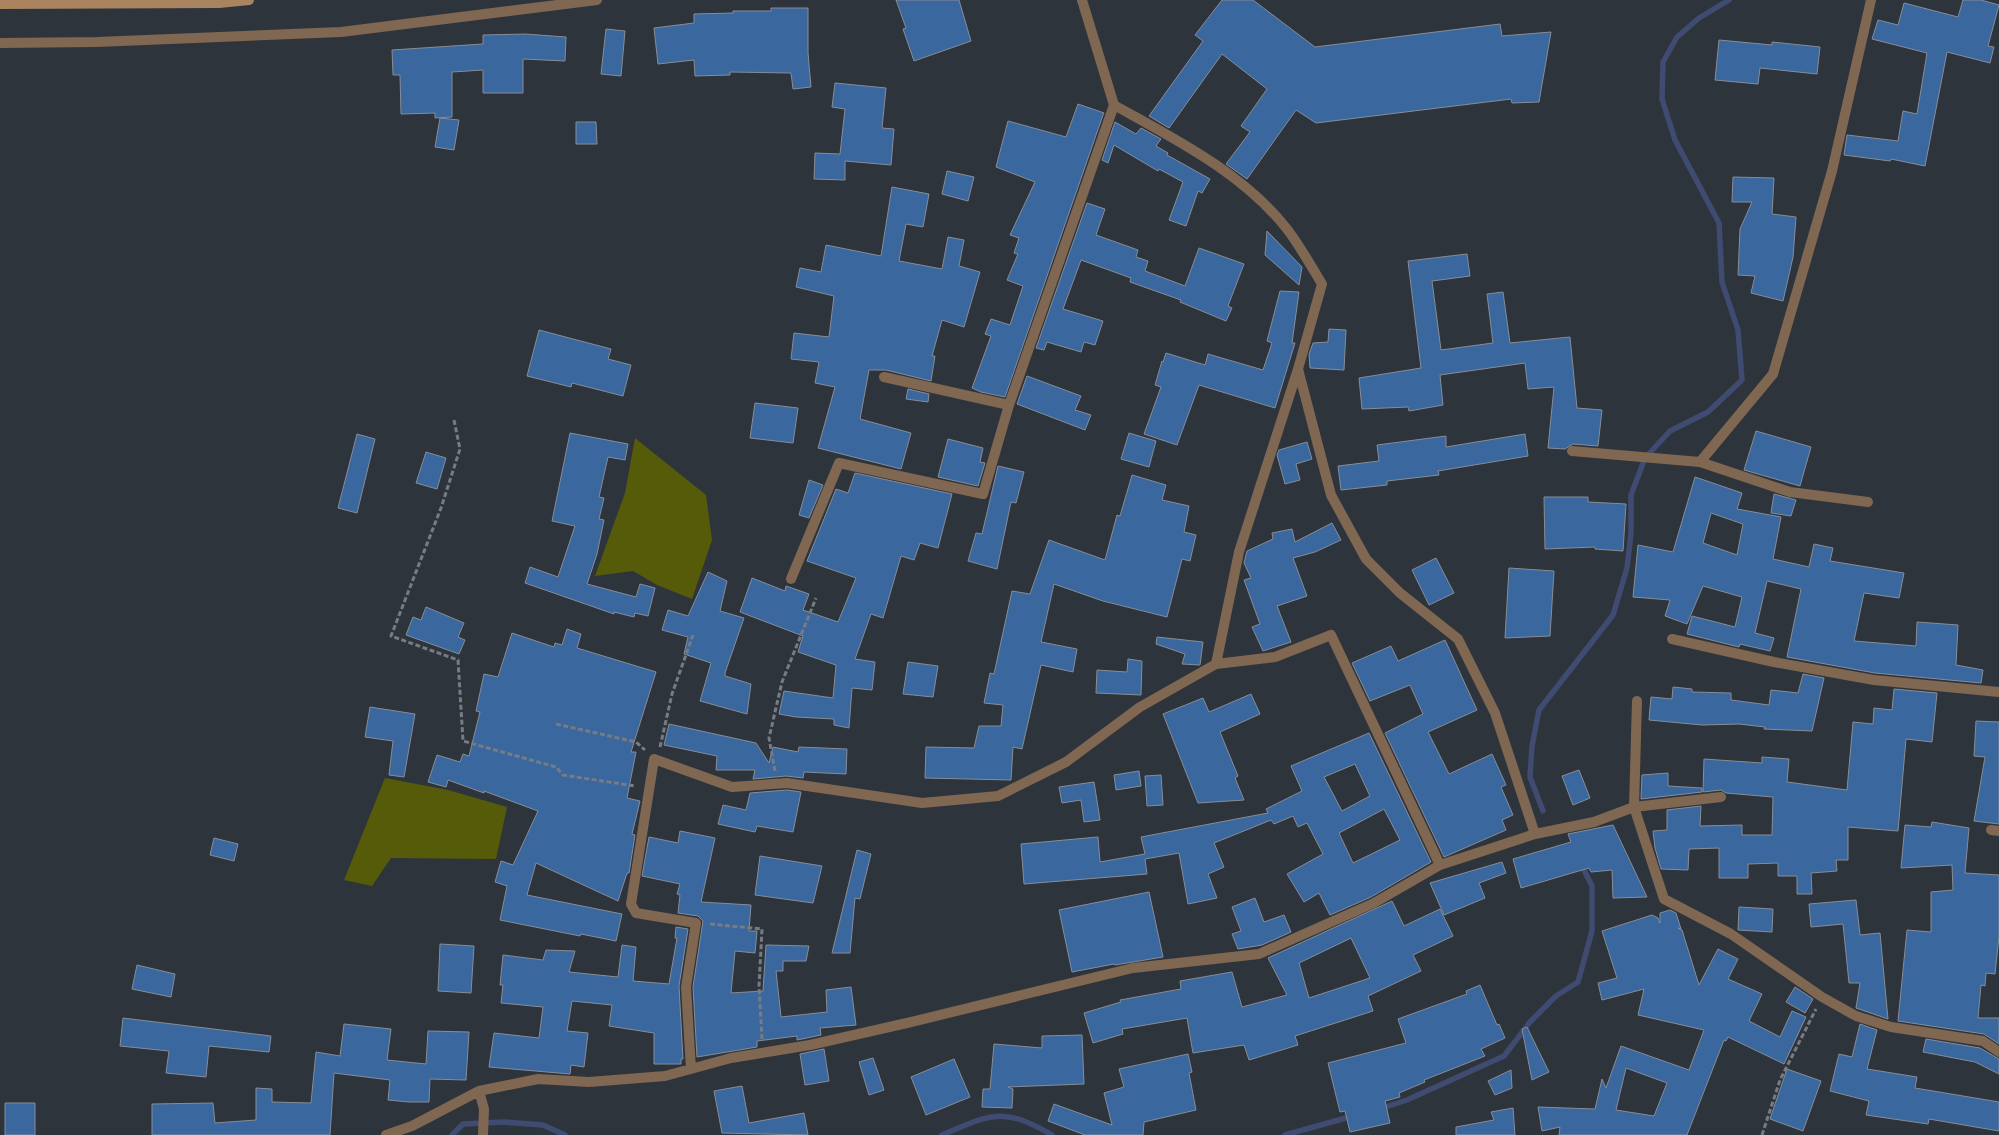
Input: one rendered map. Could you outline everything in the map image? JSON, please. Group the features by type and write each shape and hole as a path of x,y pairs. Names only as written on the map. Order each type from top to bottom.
{"main road":[{"path":"0,4 219,3 249,0"}],"street":[{"path":"0,43 97,42 341,32 596,0"},
{"path":"791,579 839,462 983,494 1009,405 1114,105 1082,0"},
{"path":"1700,462 1773,374 1832,171 1871,0"},
{"path":"1114,105 1182,143 1245,186 1287,229 1322,284 1298,369 1239,552 1216,664"},
{"path":"1298,369 1332,495 1366,559 1400,593 1458,639 1495,713 1534,834"},
{"path":"884,377 1009,405"},
{"path":"1572,451 1700,462 1790,492 1868,502"},
{"path":"691,1068 686,987 696,923 636,913 631,904 654,759 732,787 787,783 922,803 998,796 1066,762 1140,707 1216,664 1276,656 1330,635 1440,865"},
{"path":"1672,639 1774,662 1874,680 1999,692"},
{"path":"1637,700 1634,807 1664,899 1731,934 1822,997 1856,1016 1891,1027 1983,1041 1999,1052"},
{"path":"386,1135 412,1126 479,1092 538,1080 589,1082 665,1076 732,1058 906,1023 1132,968 1259,954 1374,903 1440,865 1534,834 1594,822 1634,807 1721,798"},
{"path":"479,1092 484,1108 483,1135"}],"path":[{"path":"454,420 460,449 441,508 391,636 458,660 463,740 556,768 564,775 609,780 648,789"},
{"path":"778,784 769,738 782,682 816,598"},
{"path":"556,724 636,742 654,759 662,743 672,694 693,635"},
{"path":"696,923 762,929 759,986 760,1035 768,1052"},
{"path":"1762,1135 1780,1080 1822,997"}],"shaded area":[{"path":"635,438 706,495 712,540 692,599 657,585 633,571 595,576 625,493"},
{"path":"385,778 448,790 507,807 496,859 391,858 372,886 344,880"}],"building":[{"path":"896,0 959,0 971,41 914,61 903,29 906,28"},
{"path":"1222,0 1253,0 1315,47 1500,24 1502,36 1551,32 1539,102 1512,103 1511,99 1316,123 1296,110 1247,179 1226,164 1250,132 1241,126 1267,89 1222,54 1169,128 1149,116 1203,41 1195,35"},
{"path":"1963,0 1981,0 1999,5 1988,46 1994,47 1990,63 1947,52 1925,166 1891,159 1890,161 1844,155 1847,135 1898,141 1903,111 1917,114 1927,53 1872,39 1878,20 1898,25 1904,3 1958,17"},
{"path":"771,8 808,8 808,53 811,87 793,89 791,73 730,72 730,75 695,76 694,60 658,64 654,28 694,23 694,14 771,11"},
{"path":"606,29 625,31 621,76 601,74"},
{"path":"525,34 566,37 565,61 523,59 523,93 483,93 483,70 452,72 452,117 435,118 435,113 401,114 400,75 393,75 392,50 483,44 483,35"},
{"path":"1719,40 1772,45 1772,42 1820,47 1817,74 1760,68 1758,84 1715,80"},
{"path":"835,83 886,88 882,128 894,129 891,165 845,161 845,180 814,179 815,153 840,154 845,109 832,107"},
{"path":"1078,104 1104,113 1005,397 981,392 972,388 991,336 985,334 991,319 1010,325 1023,286 1007,280 1018,254 1014,253 1019,238 1010,235 1035,182 996,167 1008,121 1066,137"},
{"path":"440,118 459,120 454,150 435,147"},
{"path":"576,122 596,122 597,144 576,144"},
{"path":"1115,122 1136,134 1141,128 1161,139 1156,146 1168,153 1167,155 1210,179 1202,193 1198,191 1186,226 1169,220 1183,182 1159,169 1158,171 1114,145 1108,163 1102,160"},
{"path":"947,171 974,177 968,201 942,194"},
{"path":"1733,177 1774,178 1772,214 1796,217 1793,257 1783,301 1751,293 1755,276 1738,275 1740,229 1752,202 1732,202"},
{"path":"892,187 929,194 923,227 906,224 899,261 942,269 948,237 964,240 959,266 980,272 964,327 942,320 932,356 935,356 931,381 886,370 869,370 860,419 911,433 901,469 818,448 835,387 815,383 819,362 791,359 794,333 829,337 834,296 796,287 800,268 821,272 826,245 881,256"},
{"path":"1087,203 1105,209 1096,235 1138,250 1136,257 1148,261 1145,271 1185,286 1199,248 1244,264 1228,306 1232,308 1226,321 1180,302 1181,300 1130,282 1131,278 1081,260 1063,309 1103,321 1095,345 1084,342 1081,352 1047,342 1044,350 1036,348"},
{"path":"1267,231 1302,267 1299,285 1265,255"},
{"path":"1467,254 1470,276 1432,281 1441,350 1493,343 1487,294 1503,292 1510,343 1570,337 1577,408 1602,410 1598,446 1573,444 1565,449 1548,448 1554,387 1528,389 1525,363 1440,375 1443,405 1409,411 1408,407 1362,409 1359,378 1421,368 1408,261"},
{"path":"1280,291 1299,292 1292,343 1295,343 1275,408 1199,385 1177,445 1144,434 1161,387 1155,385 1166,353 1205,365 1208,354 1263,370 1272,343 1267,341"},
{"path":"1329,329 1346,330 1344,370 1310,368 1309,354 1313,343 1328,342"},
{"path":"539,330 611,349 608,359 631,365 623,396 572,383 571,387 527,376"},
{"path":"1027,376 1081,396 1075,410 1091,415 1085,430 1017,404"},
{"path":"908,389 929,394 928,402 906,399"},
{"path":"755,403 798,408 793,443 750,438"},
{"path":"1756,431 1811,447 1800,486 1744,470"},
{"path":"570,433 628,444 625,460 608,457 599,497 604,498 599,519 604,520 597,554 587,584 636,597 640,584 655,588 648,616 635,613 634,617 614,612 614,614 525,583 530,567 558,577 575,526 552,521"},
{"path":"1129,433 1156,441 1149,467 1121,459"},
{"path":"357,434 375,439 357,513 338,508"},
{"path":"1525,434 1528,456 1438,471 1439,475 1387,481 1387,485 1341,490 1338,466 1379,461 1377,445 1446,436 1446,447"},
{"path":"948,439 983,448 980,462 985,463 978,486 938,477"},
{"path":"1307,442 1312,459 1296,464 1300,480 1285,484 1277,455 1279,450"},
{"path":"426,452 446,458 437,489 416,483"},
{"path":"998,466 1024,472 1016,503 1011,502 997,569 968,561 976,533 982,534"},
{"path":"855,473 952,494 938,548 920,543 914,560 901,556 883,618 871,614 855,659 875,662 872,690 852,688 849,728 834,725 834,719 779,714 784,691 833,698 836,665 798,652 803,636 740,612 752,578 785,591 786,586 809,594 803,610 838,622 856,578 807,561 836,489 848,493"},
{"path":"1132,475 1166,485 1162,500 1189,506 1184,532 1196,535 1190,561 1182,559 1167,617 1103,601 1054,584 1041,642 1077,649 1073,672 1041,665 1022,749 1013,747 1011,780 925,778 926,747 974,748 979,726 1001,726 1003,705 984,703 990,673 994,674 1012,591 1030,594 1049,540 1105,560 1117,515 1120,516"},
{"path":"1695,477 1742,493 1737,509 1781,517 1773,559 1809,567 1814,544 1833,548 1830,561 1904,573 1899,598 1864,593 1854,641 1916,646 1917,622 1958,625 1956,665 1983,670 1981,683 1875,673 1787,657 1801,589 1767,581 1755,633 1774,638 1770,651 1740,644 1739,647 1687,634 1692,616 1735,627 1742,597 1703,586 1687,624 1665,616 1670,600 1633,597 1638,545 1673,552","holes":["1711,513 1743,524 1737,555 1703,543"]},
{"path":"809,480 823,485 809,518 799,515"},
{"path":"1774,494 1796,500 1791,516 1771,513"},
{"path":"1544,497 1588,497 1588,502 1626,504 1623,551 1595,549 1595,547 1545,549"},
{"path":"1332,523 1341,540 1315,552 1293,558 1307,596 1277,606 1291,642 1263,651 1252,627 1260,624 1244,580 1251,578 1244,563 1247,551 1273,539 1272,533 1292,529 1295,542"},
{"path":"1436,558 1454,593 1429,605 1412,570"},
{"path":"1509,568 1554,571 1550,636 1505,638"},
{"path":"708,572 727,581 720,611 744,618 725,676 751,684 747,714 700,701 711,663 684,654 688,637 662,630 668,610 688,616"},
{"path":"426,607 464,623 458,637 465,640 459,654 406,635 413,617 421,620"},
{"path":"567,629 581,634 577,648 656,672 631,752 636,752 627,798 640,801 632,834 635,835 629,873 627,873 618,901 536,863 527,895 622,914 616,941 500,920 507,886 495,882 501,861 513,865 538,811 448,780 446,787 428,782 437,755 460,762 463,754 469,756 480,712 476,711 484,674 498,677 512,633 554,647 555,643 562,645"},
{"path":"1157,637 1203,642 1200,665 1182,664 1185,654 1156,644"},
{"path":"1445,640 1477,710 1428,732 1449,774 1492,754 1506,785 1501,787 1513,815 1502,820 1506,830 1444,857 1385,733 1423,714 1410,685 1370,701 1352,663 1391,646 1398,661"},
{"path":"1128,659 1142,661 1141,695 1096,693 1097,670 1127,672"},
{"path":"908,662 938,666 933,697 903,694"},
{"path":"1803,674 1824,678 1812,731 1764,729 1765,727 1739,724 1702,725 1649,720 1651,697 1672,699 1673,687 1692,689 1692,692 1731,693 1731,700 1769,705 1771,690 1798,693"},
{"path":"1894,689 1937,693 1932,742 1906,739 1898,831 1848,827 1848,860 1836,860 1837,871 1811,873 1812,894 1797,894 1797,876 1778,876 1778,863 1748,864 1748,878 1719,878 1719,848 1689,849 1688,870 1661,869 1655,848 1653,831 1667,830 1667,810 1701,806 1700,826 1742,825 1742,835 1772,835 1773,797 1726,793 1721,790 1703,792 1704,759 1762,763 1762,757 1789,759 1787,782 1847,790 1853,722 1873,724 1874,708 1892,710"},
{"path":"1251,694 1260,714 1220,732 1238,776 1235,778 1244,800 1198,803 1163,714 1203,698 1209,712"},
{"path":"370,707 415,714 404,777 389,775 393,741 365,737"},
{"path":"1976,721 1999,722 1999,824 1974,821 1985,757 1974,756"},
{"path":"669,724 756,743 769,763 773,747 798,752 799,747 847,749 846,774 804,772 803,778 786,776 753,779 755,770 716,770 717,756 664,745"},
{"path":"1369,733 1431,862 1371,897 1330,915 1319,893 1304,902 1287,874 1323,854 1307,823 1298,827 1293,816 1274,824 1271,820 1214,843 1224,867 1208,874 1217,898 1188,904 1179,853 1145,859 1147,874 1024,884 1021,844 1098,837 1100,862 1145,854 1141,837 1268,813 1266,809 1302,791 1291,766","holes":["1355,764 1370,796 1342,811 1324,777","1384,809 1400,840 1353,863 1339,833"]},
{"path":"1579,770 1590,798 1573,805 1562,776"},
{"path":"1139,771 1141,786 1116,790 1114,775"},
{"path":"1668,773 1668,786 1702,788 1702,792 1641,799 1642,775"},
{"path":"1161,775 1163,805 1147,806 1145,776"},
{"path":"1094,782 1100,820 1084,822 1081,800 1062,803 1059,787"},
{"path":"787,790 801,792 793,832 757,826 755,832 718,824 723,805 746,810 750,793"},
{"path":"1932,822 1969,828 1965,873 1999,875 1999,936 1995,974 1986,973 1985,986 1981,985 1978,1018 1999,1018 1999,1044 1984,1034 1898,1021 1907,930 1931,932 1931,892 1953,890 1952,865 1901,868 1905,825 1931,827"},
{"path":"1613,825 1647,897 1613,898 1612,870 1591,872 1589,868 1521,888 1513,859 1571,842 1568,834"},
{"path":"680,831 715,838 701,902 751,905 749,931 757,931 755,953 735,951 731,993 763,991 766,945 809,946 806,961 783,961 783,971 776,971 781,1017 827,1012 826,990 851,987 856,1025 820,1028 821,1035 797,1040 797,1036 757,1041 757,1047 697,1057 693,987 703,921 698,916 678,913 680,895 677,894 680,884 642,876 649,837 678,843"},
{"path":"214,838 238,844 234,861 210,855"},
{"path":"857,850 871,854 860,899 855,898 850,953 832,953"},
{"path":"760,856 822,866 813,903 755,895"},
{"path":"1502,862 1506,873 1479,883 1485,898 1444,915 1430,883"},
{"path":"1149,892 1163,957 1072,972 1059,910"},
{"path":"1255,898 1264,922 1284,915 1291,932 1262,945 1238,949 1232,934 1241,931 1232,907"},
{"path":"1856,900 1860,935 1880,933 1888,1019 1856,1008 1860,983 1849,983 1843,924 1811,927 1809,904"},
{"path":"1392,901 1404,926 1440,909 1453,936 1413,955 1421,971 1368,996 1373,1011 1295,1036 1298,1045 1249,1060 1244,1045 1193,1053 1187,1018 1122,1029 1123,1034 1093,1043 1084,1013 1121,1002 1120,1000 1181,989 1180,981 1232,972 1242,1007 1287,995 1268,958","holes":["1351,938 1370,978 1309,998 1299,963"]},
{"path":"1739,907 1773,909 1772,932 1738,930"},
{"path":"1670,910 1676,913 1681,929 1678,928 1682,930 1699,985 1718,949 1738,959 1728,979 1762,994 1749,1021 1780,1037 1792,1011 1806,1017 1784,1064 1728,1037 1726,1041 1724,1040 1687,1135 1559,1135 1560,1127 1542,1131 1538,1107 1595,1109 1602,1079 1606,1088 1621,1046 1689,1070 1704,1030 1638,1015 1644,989 1602,1000 1598,983 1617,978 1602,931 1652,915 1658,918 1660,923 1660,913","holes":["1626,1068 1667,1083 1654,1116 1616,1110"]},
{"path":"676,927 688,929 679,986 683,1059 681,1059 681,1064 654,1064 654,1033 609,1026 612,1005 572,1001 567,1031 588,1033 584,1067 571,1065 570,1074 489,1067 494,1033 539,1038 543,1007 501,1003 503,985 500,985 503,955 543,960 546,950 575,951 569,972 618,977 622,945 636,947 633,981 669,984 677,938 675,938"},
{"path":"440,944 474,946 471,993 438,991"},
{"path":"137,965 175,974 171,997 132,989"},
{"path":"1480,985 1497,1025 1499,1024 1505,1038 1481,1049 1485,1056 1424,1080 1425,1082 1399,1093 1400,1097 1385,1101 1390,1123 1350,1132 1345,1111 1340,1112 1328,1063 1406,1043 1398,1019 1467,994 1466,991"},
{"path":"1795,987 1813,999 1805,1013 1786,1002"},
{"path":"123,1018 271,1036 269,1052 209,1046 206,1077 166,1073 169,1051 120,1046"},
{"path":"344,1024 391,1029 387,1060 426,1064 428,1031 469,1032 466,1080 430,1079 429,1102 409,1102 388,1100 390,1080 334,1073 330,1135 152,1135 152,1104 213,1103 215,1123 256,1120 256,1088 272,1089 272,1102 311,1103 316,1052 340,1056"},
{"path":"1860,1024 1877,1030 1867,1069 1917,1077 1915,1088 1999,1102 1999,1131 1929,1119 1928,1124 1866,1115 1869,1101 1830,1091 1839,1054 1852,1057"},
{"path":"1527,1027 1549,1072 1532,1080 1522,1029"},
{"path":"1082,1035 1084,1084 1008,1087 1013,1089 1012,1108 982,1107 983,1089 990,1089 994,1044 1042,1048 1042,1036"},
{"path":"1926,1039 1980,1048 1999,1059 1999,1074 1975,1062 1923,1052"},
{"path":"824,1049 829,1081 805,1085 800,1054"},
{"path":"1188,1054 1192,1072 1189,1073 1196,1110 1144,1122 1143,1135 1085,1135 1048,1121 1054,1104 1112,1125 1104,1093 1124,1087 1119,1069"},
{"path":"873,1058 884,1090 869,1095 859,1062"},
{"path":"954,1059 970,1097 926,1115 911,1077"},
{"path":"1787,1069 1821,1081 1803,1131 1770,1119"},
{"path":"1511,1070 1512,1088 1495,1095 1488,1081"},
{"path":"742,1086 749,1123 804,1113 808,1135 722,1133 714,1091"},
{"path":"5,1103 35,1103 35,1135 5,1135"},
{"path":"1513,1108 1515,1135 1456,1135 1456,1127 1494,1120 1491,1112"}],"waterway":[{"path":"1543,811 1530,777 1532,746 1539,710 1613,615 1627,568 1631,533 1631,495 1645,458 1670,431 1708,412 1742,380 1738,330 1722,282 1719,223 1675,140 1662,99 1663,62 1677,37 1699,18 1729,0"},
{"path":"1379,1109 1407,1100 1504,1056 1530,1022 1556,996 1578,982 1592,931 1592,886 1580,862"},
{"path":"942,1135 973,1122 997,1116 1021,1120 1052,1135"},
{"path":"1285,1135 1353,1116"},
{"path":"452,1135 463,1124 503,1122 543,1125 565,1135"}]}
